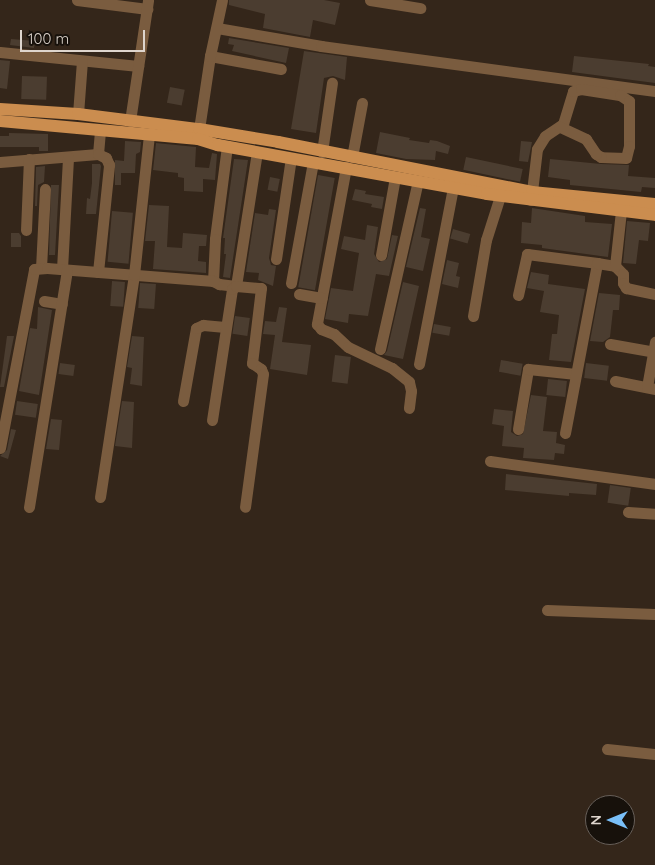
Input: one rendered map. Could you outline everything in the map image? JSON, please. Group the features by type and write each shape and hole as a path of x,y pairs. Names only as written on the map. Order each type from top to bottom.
{"main road":[{"path":"0,109 78,114 130,121 199,134 278,142 322,152 395,177 500,196 532,196"},
{"path":"0,121 149,134 199,134 227,146 312,162 349,162 532,196 622,206 655,214"},
{"path":"622,206 655,204"}],"street":[{"path":"77,0 147,4 130,121"},
{"path":"199,134 210,56 222,0"},
{"path":"370,0 420,8"},
{"path":"217,28 321,46 655,91"},
{"path":"0,52 138,66"},
{"path":"210,56 281,69"},
{"path":"78,114 82,61"},
{"path":"322,152 332,83"},
{"path":"532,196 537,150 545,136 560,127 565,119 571,94 577,89 620,95 629,101 629,146 626,158 601,157 596,154 586,139 560,127"},
{"path":"362,103 322,298 318,327 334,334 348,347 392,368 404,377 411,386 409,408"},
{"path":"98,154 100,130"},
{"path":"100,497 134,275 149,134"},
{"path":"213,281 217,222 227,146"},
{"path":"212,420 225,327 232,289 236,286 257,152"},
{"path":"0,162 98,154 106,158 109,165 98,272"},
{"path":"29,507 62,304 68,156"},
{"path":"276,259 291,158"},
{"path":"26,230 29,159"},
{"path":"291,283 312,162"},
{"path":"381,256 395,177"},
{"path":"380,349 418,181"},
{"path":"41,268 45,188"},
{"path":"419,364 452,188"},
{"path":"472,316 486,240 500,196"},
{"path":"615,266 622,206"},
{"path":"518,295 527,254 615,266 624,274 623,283 626,288 655,294"},
{"path":"565,433 597,263"},
{"path":"0,448 34,269 213,281 219,284 258,287 262,290 252,363 262,369 263,374 245,507"},
{"path":"299,294 322,298"},
{"path":"44,301 62,304"},
{"path":"184,401 196,328 203,325 225,327"},
{"path":"610,344 654,348 651,388 616,381"},
{"path":"518,429 528,370 576,374"},
{"path":"490,461 655,484"},
{"path":"628,512 655,514"},
{"path":"547,610 655,614"},
{"path":"607,749 655,754"}],"building":[{"path":"229,0 324,0 340,3 335,25 313,20 310,37 263,28 265,14 229,5"},
{"path":"229,38 289,48 286,63 232,51 234,45 228,44"},
{"path":"11,39 35,41 34,48 10,45"},
{"path":"304,51 347,57 345,80 333,76 324,78 316,133 291,129"},
{"path":"574,56 649,64 648,66 655,67 655,83 572,72"},
{"path":"0,60 10,61 7,89 0,88"},
{"path":"22,76 47,77 46,100 21,99"},
{"path":"170,87 185,90 182,106 167,103"},
{"path":"380,132 410,138 409,140 429,143 430,140 437,141 450,146 448,154 436,151 435,160 406,159 376,153"},
{"path":"9,133 48,134 48,151 39,151 39,147 0,147 0,136 9,136"},
{"path":"125,141 141,142 140,152 136,154 135,173 121,173 121,185 115,185 115,160 124,161"},
{"path":"521,141 532,142 528,162 519,161"},
{"path":"156,143 196,147 195,167 209,168 212,153 217,154 215,180 203,179 203,192 184,191 184,178 178,177 178,173 153,170"},
{"path":"466,157 523,169 520,182 463,170"},
{"path":"234,159 248,160 230,278 223,277 226,254 224,254 225,238 223,238"},
{"path":"550,159 629,165 628,176 655,178 655,188 642,187 641,192 570,185 570,180 548,177"},
{"path":"92,164 100,164 101,166 96,214 86,214 87,198 90,199 92,183"},
{"path":"45,166 44,182 38,185 37,206 35,206 36,167"},
{"path":"318,175 335,178 315,290 298,287"},
{"path":"270,177 280,179 277,192 268,190"},
{"path":"51,185 59,185 55,255 49,255"},
{"path":"355,189 366,191 365,194 384,197 382,209 371,207 372,204 352,200"},
{"path":"149,205 169,206 167,247 182,248 183,233 207,235 206,246 199,246 198,261 206,262 206,273 153,269 155,241 145,241"},
{"path":"420,208 426,209 421,237 430,239 423,271 406,267"},
{"path":"532,208 585,216 585,222 612,224 608,257 542,248 542,245 521,243 522,222 531,223"},
{"path":"269,209 276,210 269,258 271,265 276,266 273,286 258,280 259,273 246,272 255,213 268,215"},
{"path":"112,211 133,213 128,264 108,262"},
{"path":"627,221 650,223 648,241 639,240 636,264 623,263"},
{"path":"367,225 378,227 374,254 379,262 387,259 392,235 398,236 389,276 376,274 368,316 349,314 348,323 325,319 331,288 353,291 359,253 341,249 344,236 365,240"},
{"path":"453,229 470,234 468,244 450,239"},
{"path":"11,233 19,233 21,236 21,247 11,247"},
{"path":"447,260 459,263 456,276 460,277 458,288 442,284"},
{"path":"531,272 549,275 548,284 585,289 571,362 549,360 552,334 557,334 559,315 540,312 544,291 527,288"},
{"path":"112,281 125,282 123,307 110,306"},
{"path":"403,282 419,286 403,359 384,355 387,351"},
{"path":"140,283 156,284 154,309 138,308"},
{"path":"599,293 620,295 619,310 613,310 610,337 603,342 590,341"},
{"path":"38,307 52,310 39,395 19,391 30,328 37,329"},
{"path":"279,307 287,308 282,342 311,345 307,375 270,369 275,335 263,334 265,321 276,322"},
{"path":"235,316 250,318 247,336 232,334"},
{"path":"434,324 451,327 449,336 432,333"},
{"path":"7,336 14,336 4,387 0,387"},
{"path":"132,336 144,337 142,386 130,384 132,368 127,367"},
{"path":"335,355 351,357 348,384 332,382"},
{"path":"501,360 523,364 521,376 499,372"},
{"path":"60,363 75,365 73,376 58,374"},
{"path":"586,363 609,366 607,381 584,378"},
{"path":"548,379 567,381 565,397 546,395"},
{"path":"531,395 547,397 543,431 557,432 556,443 565,445 564,454 555,453 554,460 523,458 524,448 502,446 504,426 492,424 494,409 513,411 511,432 517,436 523,434"},
{"path":"17,401 38,404 36,418 15,415"},
{"path":"122,401 134,402 132,448 115,446"},
{"path":"51,419 62,420 59,450 46,449"},
{"path":"11,429 16,430 8,459 0,456 7,450"},
{"path":"506,474 597,484 596,495 569,493 569,496 505,490"},
{"path":"610,485 631,488 628,506 607,503"}]}
